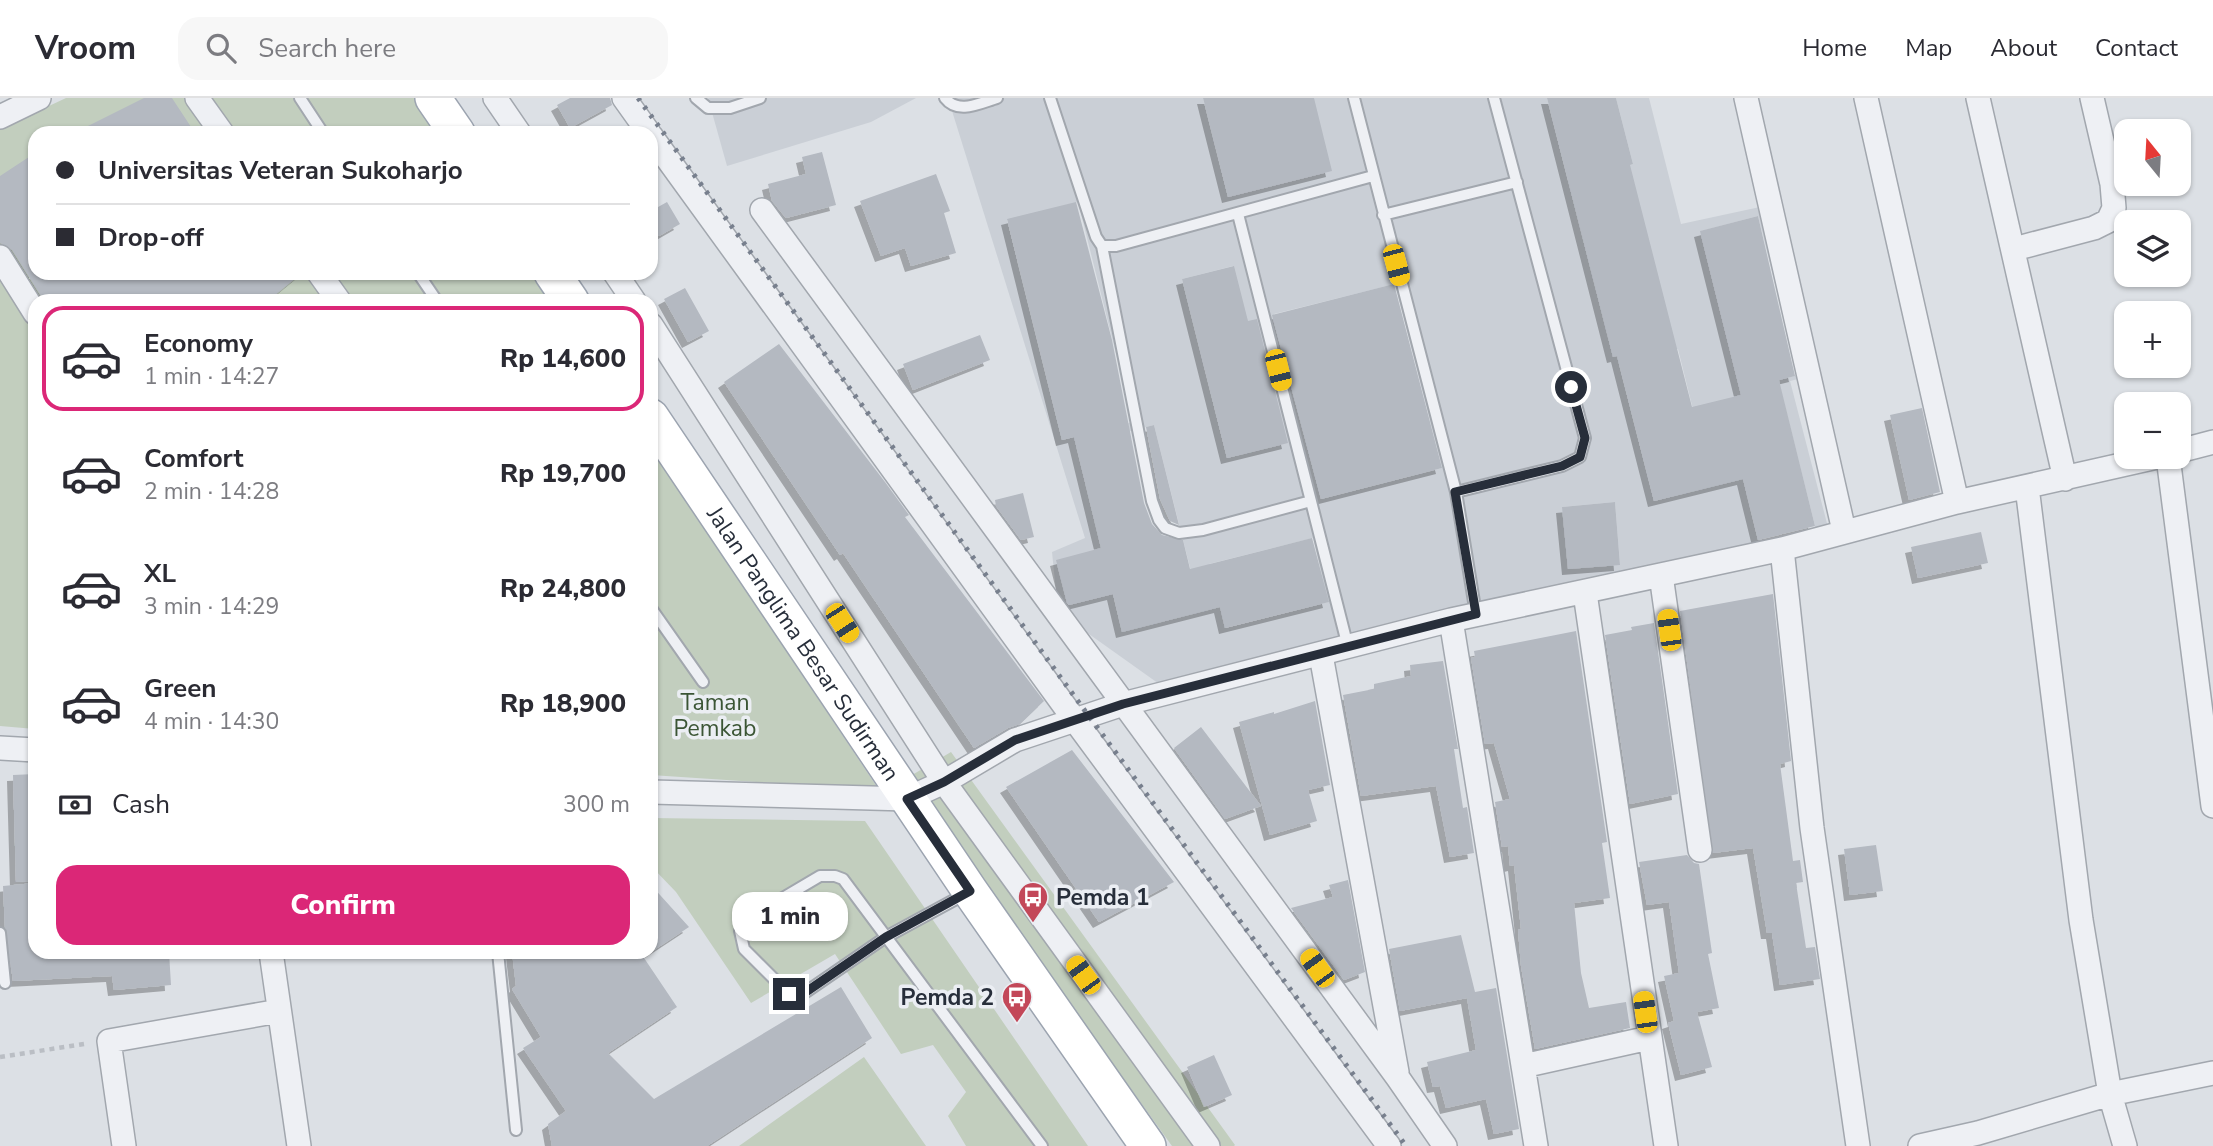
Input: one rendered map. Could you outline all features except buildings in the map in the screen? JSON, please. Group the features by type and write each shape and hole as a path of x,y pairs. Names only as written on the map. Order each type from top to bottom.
{"main road":[{"path":"433,98 452,126"},
{"name":"Jalan Panglima Besar Sudirman","path":"658,427 907,799 1148,1146"}],"street":[{"path":"0,117 39,98"},
{"path":"197,98 217,126"},
{"path":"495,98 514,126"},
{"path":"624,98 644,126"},
{"path":"1746,98 1844,531"},
{"path":"1866,98 1957,502"},
{"path":"1978,98 2065,479"},
{"path":"2014,249 2094,228 2108,221 2114,208 2112,184 2092,98"},
{"path":"658,145 1074,719 1389,1146"},
{"path":"762,210 1398,1078 1445,1146"},
{"path":"0,257 28,302"},
{"path":"658,336 944,782 1208,1146"},
{"path":"2191,448 2213,442"},
{"path":"658,792 907,799 944,782 1015,740 1123,704 1476,614 1585,593 1782,549 1957,502 2114,467"},
{"path":"2170,469 2213,806"},
{"path":"2027,487 2081,920 2110,1094 2125,1146"},
{"path":"1782,549 1812,828 1858,1146"},
{"path":"1661,575 1700,850"},
{"path":"1585,593 1666,1146"},
{"path":"1451,620 1536,1146"},
{"path":"1321,655 1398,1078"},
{"path":"0,748 28,750"},
{"path":"272,959 299,1146"},
{"path":"124,1146 109,1041 279,1011"},
{"path":"1523,1066 1649,1038"},
{"path":"1920,1146 1980,1139 2110,1094 2213,1073"}],"lane":[{"path":"300,98 318,126"},
{"path":"696,98 708,108 730,108 760,98"},
{"path":"945,98 948,103 959,108 997,98"},
{"path":"1050,98 1101,246 1152,501 1159,520 1165,527 1179,533 1203,530 1311,501"},
{"path":"1354,98 1455,492 1476,614"},
{"path":"1455,492 1562,466 1580,457 1585,438 1494,98"},
{"path":"1101,246 1116,246 1373,176"},
{"path":"1383,215 1517,182"},
{"path":"1238,214 1348,647"},
{"path":"658,618 703,682"},
{"path":"970,891 886,937 803,994 789,994 744,949 740,930 749,918 820,876 843,879 886,937 1042,1146"},
{"path":"0,933 5,982"},
{"path":"499,959 516,1130"}],"path":[{"path":"0,1058 109,1041"}],"shaded area":[{"path":"708,98 916,98 871,122 727,166"},
{"path":"948,98 1203,98 1228,197 1314,98 1547,98 1568,181 1633,164 1616,98 1649,98 1681,224 1760,207 1802,378 1790,381 1830,535 1162,686 1058,612 1052,552 1085,538","holes":["1078,202 1133,422 1062,440 1007,220","1758,216 1798,375 1741,390 1701,231","1233,266 1278,445 1227,458 1182,279","1395,284 1442,468 1321,499 1274,314","1678,349 1712,486 1654,501 1619,364","1780,386 1816,530 1759,544 1724,400","1154,425 1201,611 1122,631 1076,445","1615,502 1620,565 1562,507","1313,538 1328,602 1226,628 1209,564","1057,560 1111,594 1068,605"]}],"green space":[{"path":"66,98 418,98 436,126 28,126 28,280 539,280 548,294 28,294 28,728 0,726 0,129"},
{"name":"Taman Pemkab","path":"658,458 879,790 658,775"},
{"path":"951,752 1234,1146 1172,1146 907,778"},
{"path":"658,818 865,821 1088,1146 966,1146 948,1116 966,1092 933,1045 901,1054 835,954 751,1003 676,892 658,873"},
{"path":"864,1057 926,1146 739,1146"}],"railway":[{"path":"638,98 1406,1146"}],"place":[{"name":"Pemda 1","path":"1033,924"},
{"name":"Pemda 2","path":"1017,1024"}],"route":[{"path":"789,994 803,994 886,937 970,891 907,799 944,782 1015,740 1074,719 1123,704 1476,614 1455,492 1562,466 1580,457 1585,438 1571,387"}]}
